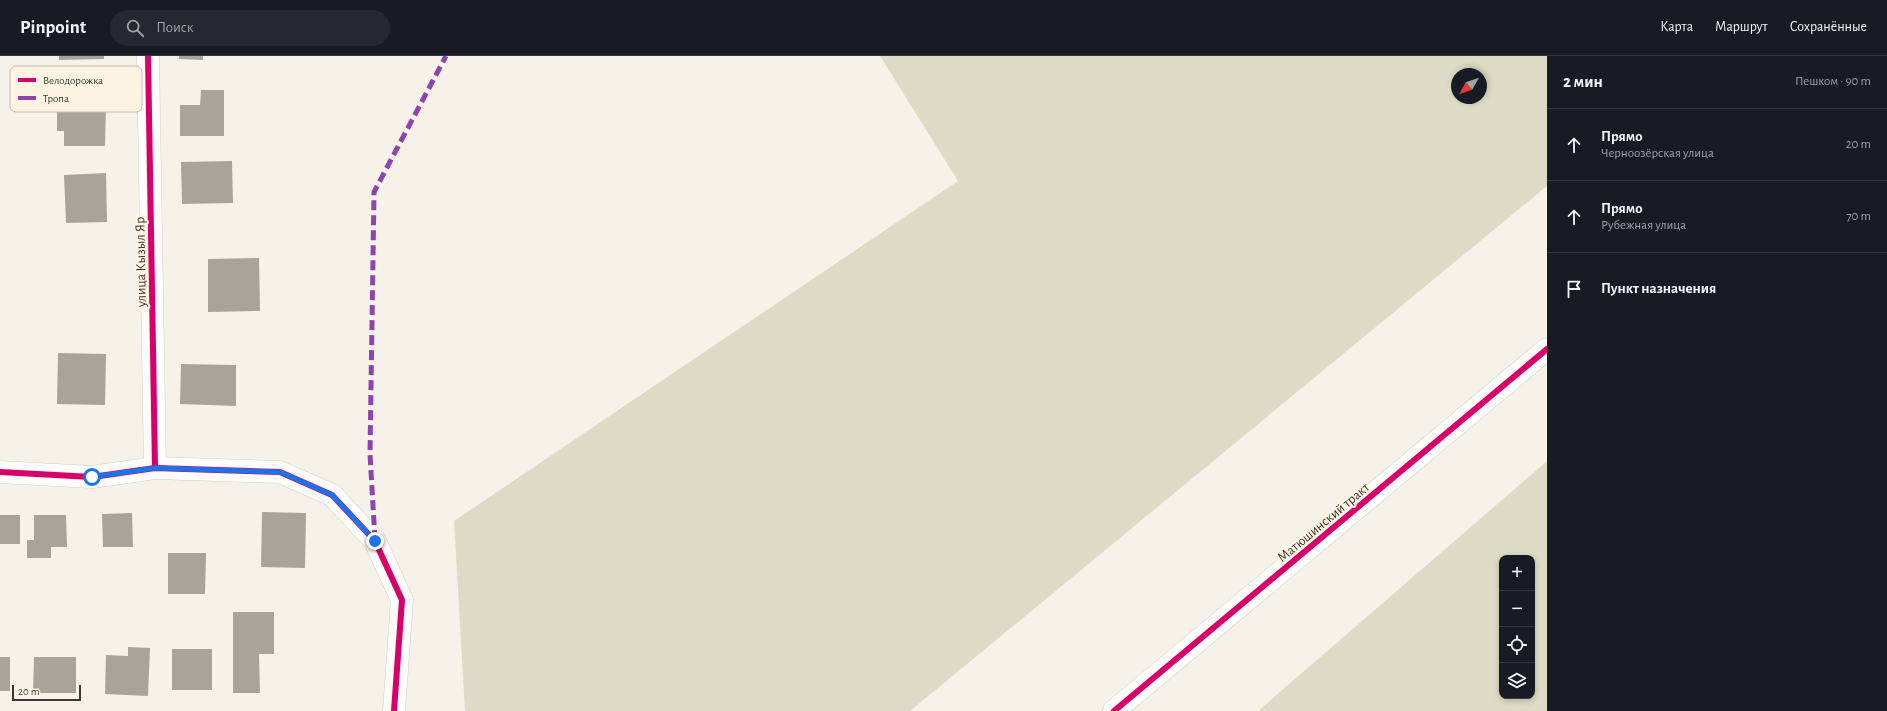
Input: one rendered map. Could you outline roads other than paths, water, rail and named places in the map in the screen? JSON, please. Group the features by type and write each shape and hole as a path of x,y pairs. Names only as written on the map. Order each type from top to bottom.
{"street":[{"name":"улица Кызыл Яр","path":"148,56 155,468"},
{"name":"Матюшинский тракт","path":"1114,711 1547,349"},
{"path":"0,472 92,477 155,468 280,472 332,495 375,541 402,600 394,711"}]}
